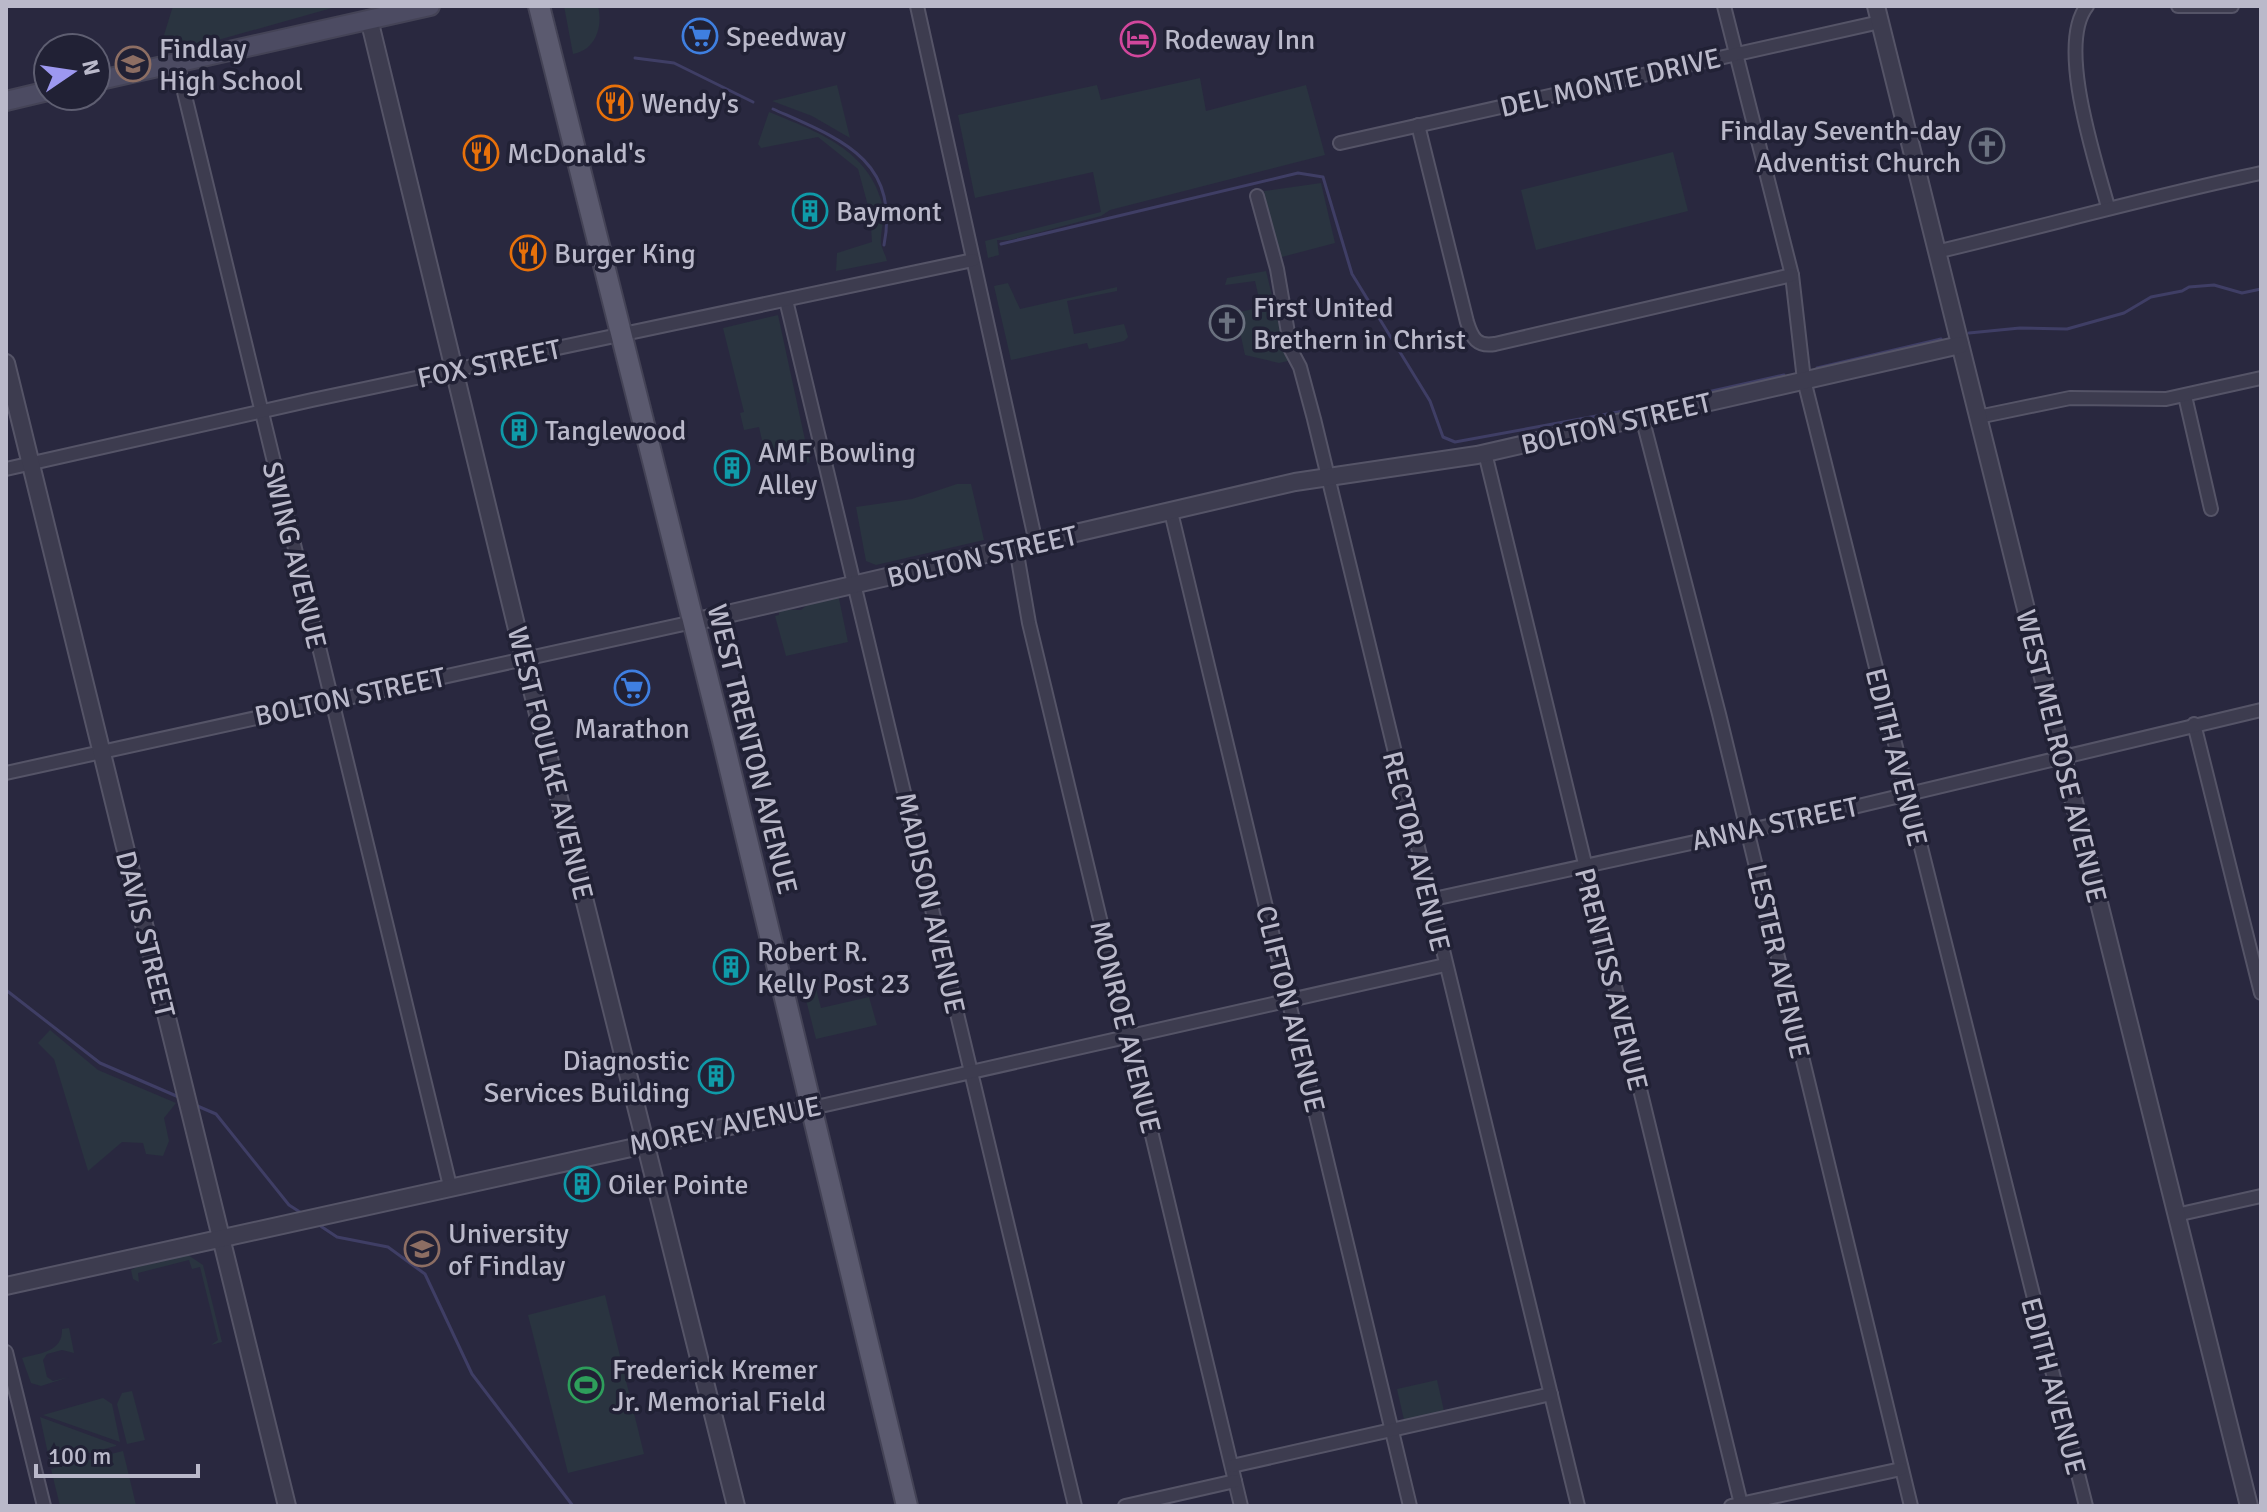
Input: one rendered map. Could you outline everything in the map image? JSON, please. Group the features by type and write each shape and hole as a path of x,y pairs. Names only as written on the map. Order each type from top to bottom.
{"main road":[{"path":"112,77 430,6"},
{"name":"WEST TRENTON AVENUE","path":"539,6 693,622 907,1506"},
{"path":"6,101 32,95"}],"street":[{"path":"917,6 1036,543"},
{"name":"EDITH AVENUE","path":"1724,6 1792,275 1804,380 2086,1506"},
{"path":"2087,6 2078,22 2076,63 2108,207"},
{"path":"2178,6 2232,6"},
{"name":"DEL MONTE DRIVE","path":"1340,143 1736,54 1878,14"},
{"name":"WEST MELROSE AVENUE","path":"1878,14 2249,1506"},
{"name":"WEST FOULKE AVENUE","path":"369,19 524,658 736,1506"},
{"name":"SWING AVENUE","path":"177,63 450,1186"},
{"path":"1418,125 1467,322 1472,337 1479,343 1495,344 1792,275"},
{"path":"1936,252 2108,207 2261,173"},
{"name":"RECTOR AVENUE","path":"1257,196 1277,269 1291,350 1300,367 1328,476 1578,1506"},
{"name":"FOX STREET","path":"6,469 973,260"},
{"name":"MADISON AVENUE","path":"786,300 1075,1506"},
{"name":"BOLTON STREET","path":"6,773 693,622 1328,476 1485,453 1960,345"},
{"name":"DAVIS STREET","path":"6,363 287,1506"},
{"path":"1978,417 2096,395 2142,401 2185,396 2261,378"},
{"path":"2185,396 2211,509"},
{"name":"LESTER AVENUE","path":"1642,417 1748,830 1911,1506"},
{"name":"PRENTISS AVENUE","path":"1485,453 1736,1505"},
{"name":"CLIFTON AVENUE","path":"1171,512 1410,1506"},
{"name":"MONROE AVENUE","path":"1016,548 1029,623 1241,1506"},
{"name":"ANNA STREET","path":"1429,900 1906,794 2261,710"},
{"path":"2194,724 2261,993"},
{"name":"MOREY AVENUE","path":"6,1286 1445,965"},
{"path":"2176,1215 2261,1196"},
{"path":"6,1352 44,1506"},
{"path":"1232,1466 1551,1394"},
{"path":"1736,1505 1901,1469"},
{"path":"1125,1506 1235,1481"}],"shaded area":[{"path":"173,6 339,6 186,49 164,35"},
{"path":"564,6 598,6 596,36 581,52 573,54"},
{"path":"1200,78 1206,111 1306,85 1325,155 1110,210 1101,216 1010,240 997,240 999,255 988,258 985,241 1101,212 1093,172 975,198 958,115 1097,85 1101,100"},
{"path":"837,85 850,138 812,116 772,101"},
{"path":"769,112 806,127 840,146 867,171 883,207 881,244 887,261 836,271 837,253 872,242 870,213 858,169 818,137 761,148 758,144"},
{"path":"1673,152 1688,211 1536,250 1521,190"},
{"path":"1321,183 1335,243 1278,258 1264,191"},
{"path":"1266,271 1288,361 1279,363 1245,355 1236,313 1261,307 1255,281 1225,285 1227,278"},
{"path":"1008,283 1020,309 1117,287 1117,291 1067,301 1074,334 1124,324 1128,337 1124,341 1089,349 1087,343 1011,360 994,286"},
{"path":"778,315 810,463 783,456 766,458 759,427 744,430 740,413 744,412 723,328"},
{"path":"957,484 971,484 984,540 876,565 866,561 856,507 912,499"},
{"path":"838,594 848,642 786,656 775,616 779,615 779,609 801,610 812,601"},
{"path":"814,981 821,1008 869,997 877,1025 816,1039 802,984"},
{"path":"50,1030 98,1070 176,1103 164,1118 169,1141 163,1156 146,1154 143,1143 122,1142 88,1171 54,1059 38,1043"},
{"path":"188,1255 203,1265 222,1342 211,1345 218,1340 200,1267 192,1269 189,1260 138,1273 139,1282 133,1279 131,1270 137,1267"},
{"name":"Frederick Kremer Jr. Memorial Field","path":"605,1295 644,1454 568,1473 528,1315"},
{"path":"69,1328 74,1353 62,1350 47,1354 43,1360 47,1377 53,1381 69,1377 41,1386 31,1383 22,1358 55,1347 62,1329"},
{"path":"1437,1380 1444,1411 1404,1420 1397,1389"},
{"path":"132,1391 145,1440 127,1444 117,1404 122,1393"},
{"path":"103,1398 112,1404 120,1442 43,1415"},
{"path":"40,1417 116,1445 116,1446 50,1463"},
{"path":"123,1451 136,1505 60,1506 51,1469"}],"waterway":[{"path":"635,58 674,63 753,102"},
{"path":"773,109 841,142 873,172 883,192 887,216 884,245"},
{"path":"1001,244 1298,173 1323,177 1352,274 1430,401 1443,437 1455,442 1618,412 1784,375"},
{"path":"1969,333 2020,328 2067,329 2124,313 2151,297 2189,287 2214,285 2242,293 2261,289"},
{"path":"1817,368 1941,339"},
{"path":"6,990 100,1063 181,1098"},
{"path":"195,1105 216,1114 289,1205 303,1214"},
{"path":"316,1223 337,1237 388,1247 425,1274 472,1374 573,1506"}],"place":[{"name":"Speedway","path":"700,36"},
{"name":"Rodeway Inn","path":"1138,39"},
{"name":"Findlay High School","path":"133,64"},
{"name":"Wendy's","path":"615,103"},
{"name":"Findlay Seventh-day Adventist Church","path":"1987,146"},
{"name":"McDonald's","path":"481,153"},
{"name":"Baymont","path":"810,211"},
{"name":"Burger King","path":"528,253"},
{"name":"First United Brethern in Christ","path":"1227,323"},
{"name":"Tanglewood","path":"519,430"},
{"name":"AMF Bowling Alley","path":"732,468"},
{"name":"Marathon","path":"632,688"},
{"name":"Robert R. Kelly Post 23","path":"731,967"},
{"name":"Diagnostic Services Building","path":"716,1076"},
{"name":"Oiler Pointe","path":"582,1184"},
{"name":"University of Findlay","path":"422,1249"},
{"name":"Frederick Kremer Jr. Memorial Field","path":"586,1385"}]}
